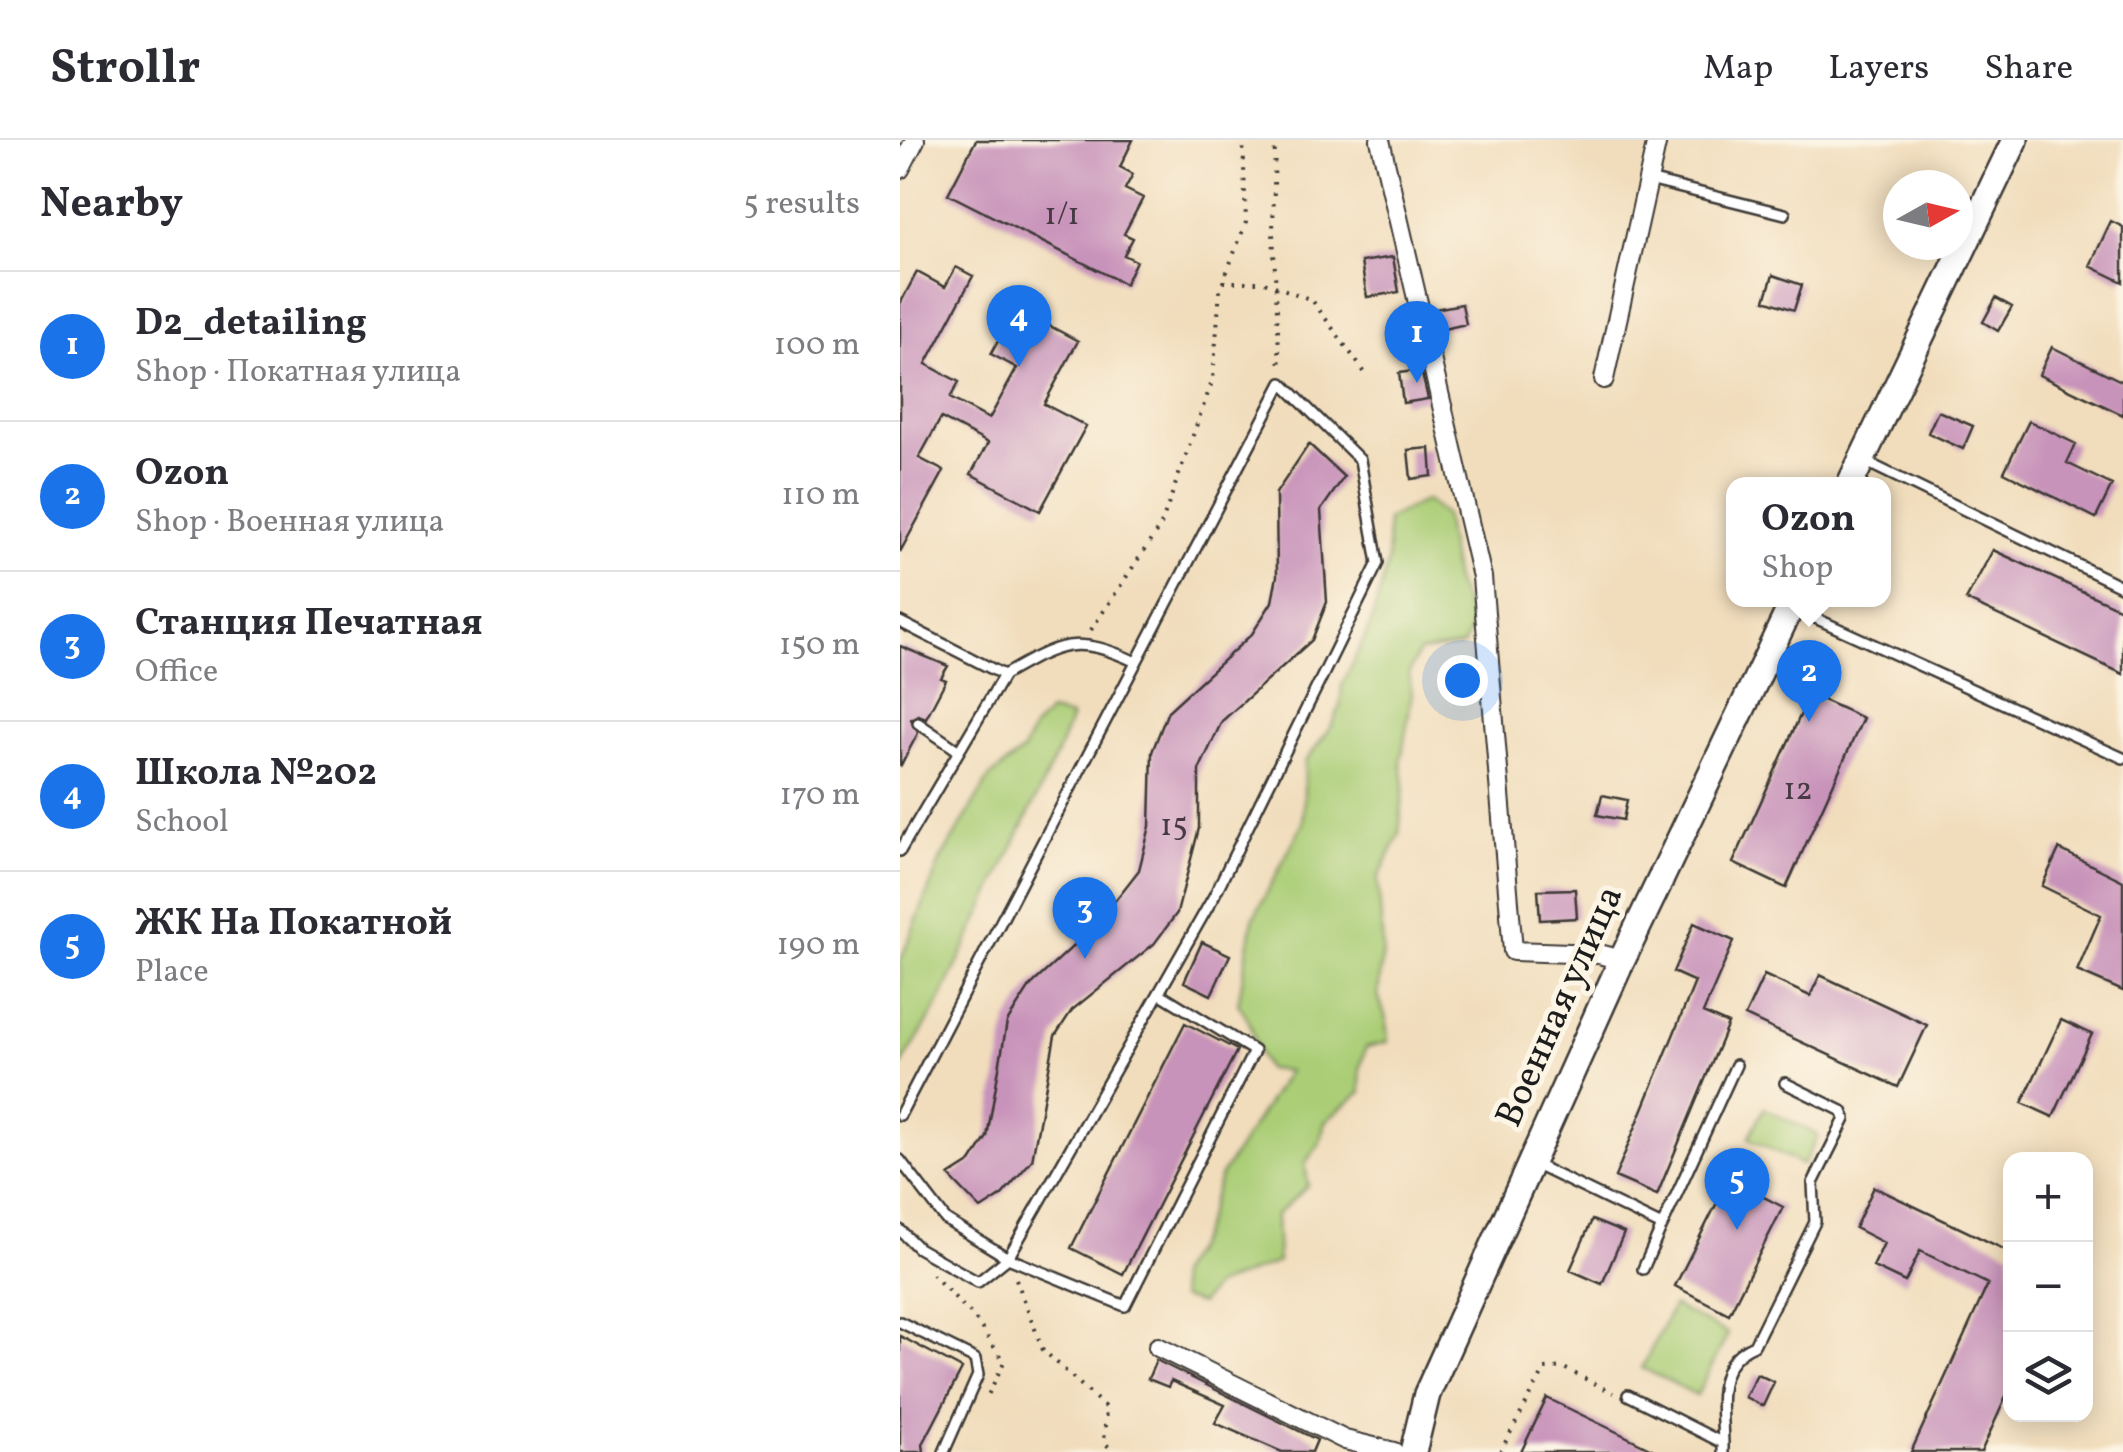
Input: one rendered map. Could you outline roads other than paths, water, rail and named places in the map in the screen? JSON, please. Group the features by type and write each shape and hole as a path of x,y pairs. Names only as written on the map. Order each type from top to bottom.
{"main road":[{"path":"1853,477 2015,140"},
{"name":"Военная улица","path":"1414,1452 1427,1394 1622,960 1791,607"}],"street":[{"path":"900,169 916,140"},
{"path":"1380,140 1398,235 1446,410 1482,577 1514,951 1599,954 1622,960"},
{"path":"1604,379 1658,140"},
{"path":"1158,1347 1345,1440 1394,1452"}],"lane":[{"path":"1649,180 1785,214"},
{"path":"900,1115 1282,384 1360,460 1378,562 1214,896 1008,1258 978,1282 918,1248 900,1230"},
{"path":"1861,460 2123,586"},
{"path":"1802,607 2123,758"},
{"path":"900,622 1004,675"},
{"path":"900,851 1004,675 1043,654 1083,642 1136,662"},
{"path":"918,723 959,751"},
{"path":"900,1160 946,1220 1008,1258 1126,1306 1254,1050 1158,993"},
{"path":"1643,1269 1736,1065"},
{"path":"1627,1398 1723,1447 1724,1376 1737,1352 1754,1345 1814,1222 1813,1183 1844,1119 1842,1112 1785,1083"},
{"path":"1531,1163 1662,1226"},
{"path":"900,1322 975,1359 978,1375 944,1452"}],"place":[{"name":"Школа №202","path":"1019,367"},
{"name":"D2_detailing","path":"1417,383"},
{"name":"Ozon","path":"1809,722"},
{"name":"Станция Печатная","path":"1085,959"},
{"name":"ЖК На Покатной","path":"1737,1230"}]}
